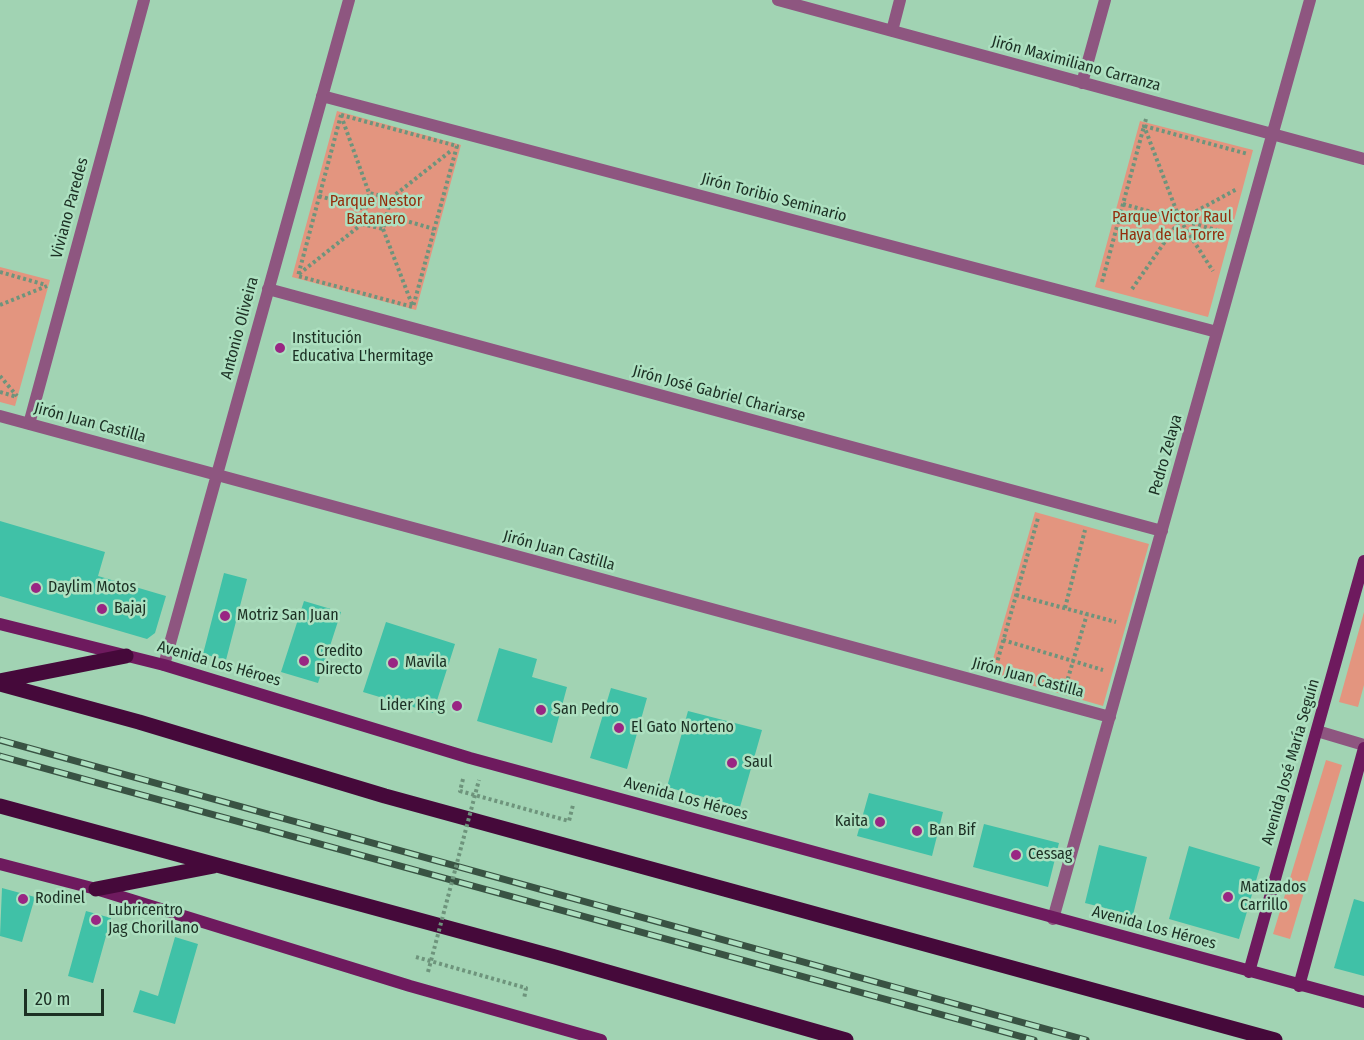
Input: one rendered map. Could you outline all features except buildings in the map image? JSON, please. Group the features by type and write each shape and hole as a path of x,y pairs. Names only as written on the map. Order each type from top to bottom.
{"main road":[{"path":"0,683 126,656"},
{"path":"0,683 408,802 1275,1040"},
{"path":"0,806 846,1040"},
{"path":"96,889 219,865"}],"street":[{"name":"Viviano Paredes","path":"29,424 144,0"},
{"name":"Antonio Oliveira","path":"164,665 349,0"},
{"name":"Jirón Maximiliano Carranza","path":"778,0 1364,159"},
{"path":"892,31 900,0"},
{"path":"1082,83 1105,0"},
{"name":"Pedro Zelaya","path":"1053,919 1310,0"},
{"name":"Jirón Toribio Seminario","path":"322,96 1217,332"},
{"name":"Jirón José Gabriel Chariarse","path":"268,289 1162,531"},
{"name":"Jirón Juan Castilla","path":"0,416 1110,717"},
{"name":"Avenida José María Seguín","path":"1249,972 1364,561"},
{"name":"Avenida Los Héroes","path":"0,624 164,665 470,759 1364,1002"},
{"path":"1299,986 1364,746 1317,731"},
{"path":"0,864 96,889 410,986 598,1040"}],"path":[{"path":"341,115 457,146"},
{"path":"298,276 341,115"},
{"path":"268,289 298,276 362,224 369,193 341,115"},
{"path":"1144,126 1249,154 1246,165"},
{"path":"1111,287 1101,285 1144,126"},
{"path":"1144,126 1180,220 1216,276 1219,265"},
{"path":"408,327 460,133"},
{"path":"413,307 383,229 386,215 391,198 457,146"},
{"path":"1141,295 1130,292 1180,220 1240,187 1237,199"},
{"path":"369,193 391,198"},
{"path":"319,196 365,209"},
{"path":"1123,204 1228,233"},
{"path":"386,215 434,229"},
{"path":"1225,244 1231,222"},
{"path":"362,224 383,229"},
{"path":"0,272 66,290"},
{"path":"298,276 413,307"},
{"path":"45,297 48,285"},
{"path":"0,305 48,285"},
{"path":"0,392 17,397 20,386"},
{"path":"994,673 1038,516 1048,518"},
{"path":"1076,526 1097,532"},
{"path":"1065,608 1086,529"},
{"path":"1016,595 1120,623 1117,633"},
{"path":"1064,693 1087,614"},
{"path":"1003,640 1106,671"},
{"path":"1103,681 1109,661"},
{"path":"463,779 460,791 569,821 573,806 563,803"},
{"path":"438,975 428,972 479,780 490,783"},
{"path":"416,957 526,988 524,999 513,996"}],"green space":[{"name":"Parque Nestor Batanero","path":"337,111 461,145 416,310 292,277"},
{"name":"Parque Victor Raul Haya de la Torre","path":"1140,121 1253,150 1208,317 1095,287"},
{"path":"0,267 50,280 15,406 0,402"},
{"path":"1035,512 1149,544 1103,706 989,673"},
{"path":"1364,612 1364,685 1358,707 1339,702"},
{"path":"1326,760 1342,765 1290,939 1273,934"}],"railway":[{"path":"0,740 1086,1040"},
{"path":"0,756 1034,1040"}],"place":[{"name":"Institución Educativa L'hermitage","path":"280,348"},
{"name":"Daylim Motos","path":"36,588"},
{"name":"Bajaj","path":"102,609"},
{"name":"Motriz San Juan","path":"225,616"},
{"name":"Credito Directo","path":"304,661"},
{"name":"Mavila","path":"393,663"},
{"name":"Lider King","path":"457,706"},
{"name":"San Pedro","path":"541,710"},
{"name":"El Gato Norteno","path":"619,728"},
{"name":"Saul","path":"732,763"},
{"name":"Kaita","path":"880,822"},
{"name":"Ban Bif","path":"917,831"},
{"name":"Cessag","path":"1016,855"},
{"name":"Matizados Carrillo","path":"1228,897"},
{"name":"Rodinel","path":"23,899"},
{"name":"Lubricentro Jag Chorillano","path":"96,920"}]}
